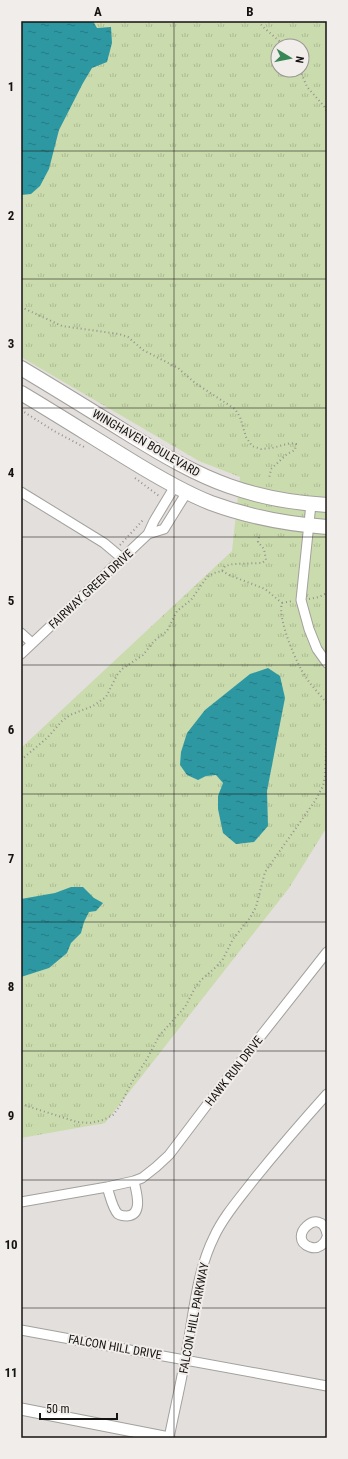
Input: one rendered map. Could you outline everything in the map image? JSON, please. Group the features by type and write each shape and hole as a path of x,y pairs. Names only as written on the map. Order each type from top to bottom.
{"main road":[{"name":"WINGHAVEN BOULEVARD","path":"21,368 163,455 194,472 229,486 265,496 311,504 327,505"},
{"name":"WINGHAVEN BOULEVARD","path":"21,393 181,489 211,503 241,513 271,520 309,526 327,527"}],"street":[{"name":"FAIRWAY GREEN DRIVE","path":"148,534 154,521 181,489"},
{"name":"FAIRWAY GREEN DRIVE","path":"21,654 120,556 148,534 164,529 181,489"},
{"path":"21,492 104,544 120,556"},
{"path":"311,504 301,600 317,649 327,663"},
{"path":"21,633 32,643"},
{"name":"HAWK RUN DRIVE","path":"21,1202 134,1181 142,1178 156,1168 169,1155 327,952"},
{"name":"FALCON HILL PARKWAY","path":"169,1438 186,1359 198,1285 207,1253 215,1235 249,1185 327,1094"},
{"path":"107,1187 118,1214 122,1216 132,1216 136,1213 138,1202 134,1181"},
{"name":"FALCON HILL DRIVE","path":"21,1330 327,1386"},
{"path":"21,1409 169,1438"}],"path":[{"path":"259,21 262,26 276,38"},
{"path":"303,78 307,87 324,106 327,114"},
{"path":"21,307 62,326 128,337 143,350 178,368 195,383 235,409 240,417 246,437 252,446 261,449 291,443 296,444 295,450 287,454 272,469 270,479"},
{"path":"21,410 54,431 85,448"},
{"path":"130,474 159,496 158,500"},
{"path":"120,556 121,542 148,514"},
{"path":"21,760 70,715 93,706 106,697 117,675 122,669 143,655 154,641 167,631 177,611 191,600 207,577 222,571 226,566 234,564 262,563 266,560 264,549 258,542 259,537"},
{"path":"222,571 264,589 282,603 281,614 294,654 308,680 327,704"},
{"path":"21,1104 77,1122 90,1123 103,1120 113,1115 147,1059 159,1036 186,1007 195,988 201,980 223,959 233,939 250,918 256,907 265,872 315,801 322,786 325,776 327,734"}],"green space":[{"path":"21,21 327,21 327,827 289,888 105,1123 21,1138 21,748 232,551 240,477 199,461 21,357"}],"water":[{"path":"21,21 93,21 97,28 111,27 112,43 107,62 92,68 59,130 49,169 40,186 31,194 21,195"},
{"path":"268,668 280,676 285,698 267,791 268,826 254,842 236,844 223,833 218,809 218,796 223,783 216,775 206,776 198,780 187,775 180,765 181,752 187,733 205,710 250,674"},
{"path":"71,887 83,887 94,898 103,903 96,911 89,912 81,933 71,943 67,953 49,968 21,977 21,899 55,893"}]}
